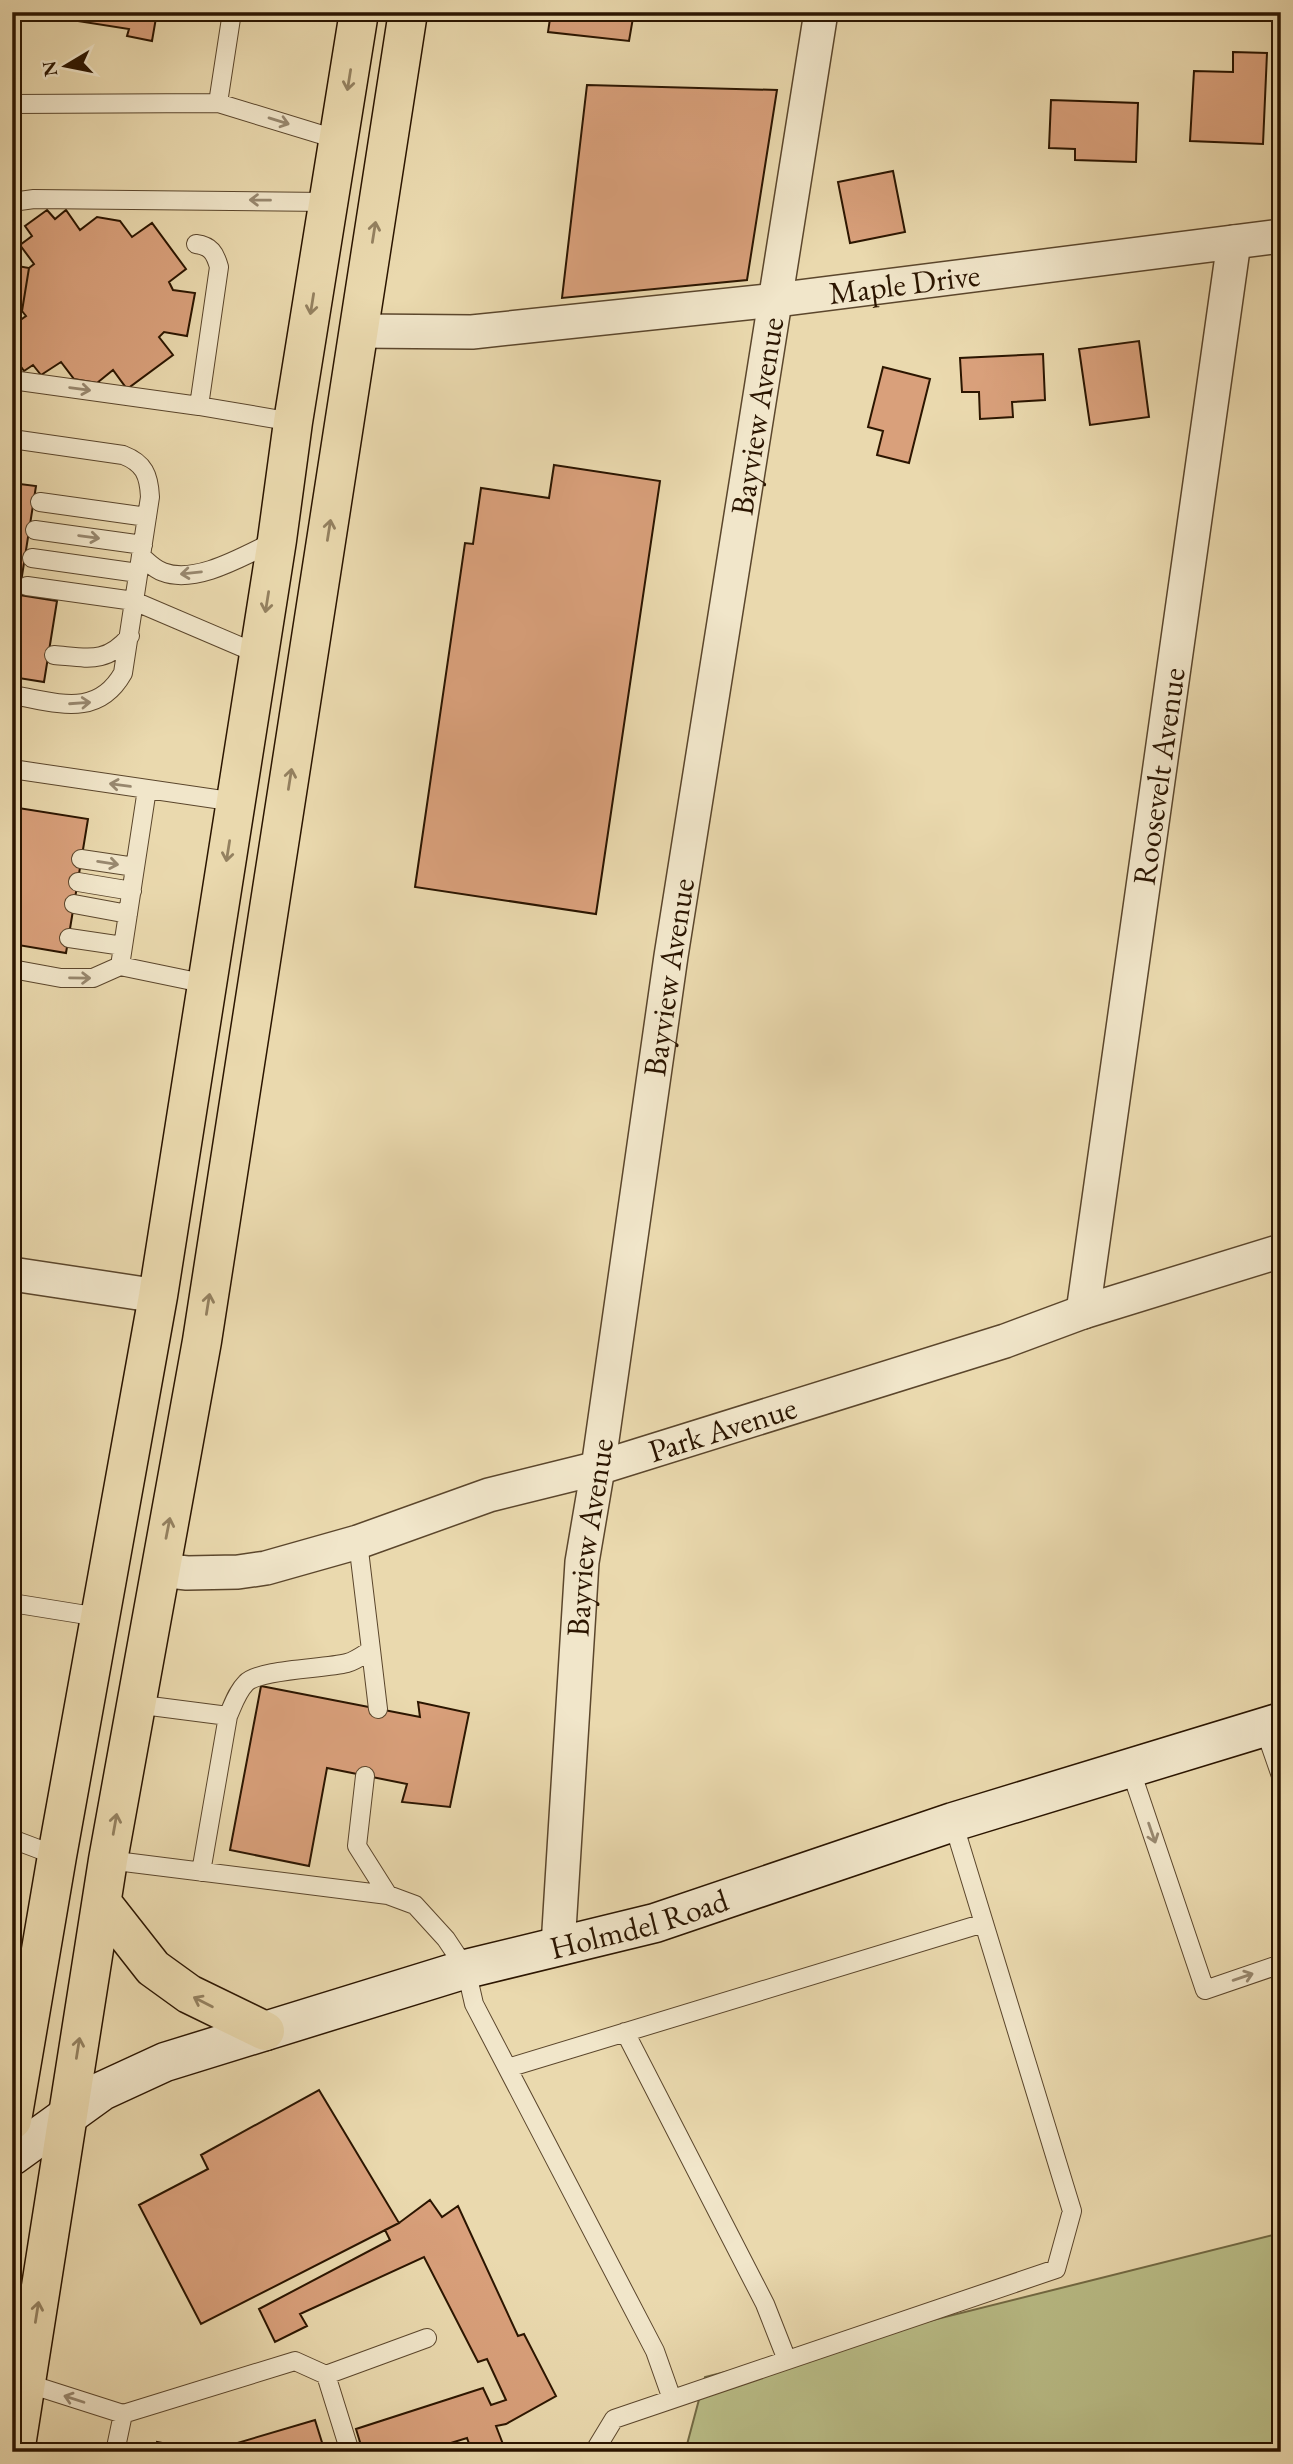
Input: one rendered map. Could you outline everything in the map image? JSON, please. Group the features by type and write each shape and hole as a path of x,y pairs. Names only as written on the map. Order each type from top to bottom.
{"highway":[{"path":"12,2120 158,1296 359,12"},
{"path":"15,2452 108,1860 202,1341 408,12"},
{"path":"102,1903 153,1968 188,1994 265,2031"}],"main road":[{"name":"Holmdel Road","path":"12,2156 102,2091 165,2062 466,1969 655,1923 953,1822 1273,1725"}],"street":[{"name":"Bayview Avenue","path":"558,1946 582,1562 598,1468 671,956 821,12"},
{"name":"Maple Drive","path":"359,331 472,332 776,300 1281,236"},
{"name":"Roosevelt Avenue","path":"1083,1312 1234,242"},
{"name":"Park Avenue","path":"160,1570 187,1573 237,1572 266,1568 358,1542 489,1495 598,1468 1005,1341 1083,1312 1281,1251"},
{"path":"12,1274 158,1296"}],"lane":[{"path":"218,103 232,12"},
{"path":"12,104 218,103 339,140"},
{"path":"13,203 34,199 328,202"},
{"path":"196,244 206,245 215,253 219,267 199,406"},
{"path":"12,380 293,422"},
{"path":"12,439 134,459 143,467 149,480 150,497 130,636 123,673 115,687 102,698 87,703 67,704 12,695"},
{"path":"40,502 147,517"},
{"path":"35,530 141,558 163,572 172,574 194,574 211,570 277,540"},
{"path":"32,558 141,558"},
{"path":"27,586 134,601 258,653"},
{"path":"54,655 85,658 104,656 118,650 130,636"},
{"path":"12,769 236,802"},
{"path":"120,966 147,789"},
{"path":"82,859 135,867"},
{"path":"78,882 132,891"},
{"path":"74,904 128,914"},
{"path":"69,938 123,946"},
{"path":"12,970 61,978 93,978 120,966 207,984"},
{"path":"358,1542 378,1709"},
{"path":"12,1603 99,1617"},
{"path":"201,1872 228,1716 237,1693 248,1680 279,1671 319,1669 351,1662 370,1650"},
{"path":"135,1704 228,1716"},
{"path":"1273,1725 1281,1776"},
{"path":"1130,1768 1205,1990 1281,1964"},
{"path":"365,1776 357,1846 388,1895"},
{"path":"594,2452 614,2419 1056,2269 1072,2211 953,1822"},
{"path":"12,1839 57,1856"},
{"path":"108,1860 388,1895 415,1905 446,1939 466,1969 474,2004 655,2351 672,2399"},
{"path":"508,2068 984,1923"},
{"path":"625,2032 765,2304 787,2360"},
{"path":"26,2383 123,2414 295,2361 326,2375 427,2338"},
{"path":"326,2375 350,2452"},
{"path":"115,2452 123,2414"}],"green space":[{"path":"1281,2233 1281,2452 685,2452 705,2377"}],"building":[{"path":"157,12 152,41 127,36 129,29 27,13"},
{"path":"551,12 634,12 629,41 548,32"},
{"path":"1233,52 1267,53 1263,144 1190,141 1194,71 1233,72"},
{"path":"587,85 777,90 747,280 562,298"},
{"path":"1051,100 1138,103 1136,162 1075,160 1075,149 1049,148"},
{"path":"893,171 905,232 850,243 838,182"},
{"path":"47,210 55,219 66,210 80,230 97,217 120,221 132,237 152,223 186,269 169,282 173,290 195,293 187,336 164,332 159,337 173,355 127,389 113,370 97,383 74,379 61,362 41,375 33,365 24,371 12,354 12,343 15,341 12,337 12,326 26,316 22,311 29,268 34,264 20,245 32,236 25,226"},
{"path":"12,265 29,268 22,311 12,310"},
{"path":"1139,341 1149,417 1090,425 1079,349"},
{"path":"1043,354 1045,400 1012,402 1013,417 980,419 979,392 962,392 960,358"},
{"path":"883,367 930,379 909,463 877,455 883,431 868,427"},
{"path":"554,465 660,481 596,914 415,887 465,543 473,544 481,488 549,498"},
{"path":"12,483 36,486 19,595 57,601 44,682 12,677"},
{"path":"12,807 88,819 66,953 12,944"},
{"path":"261,1686 420,1717 418,1702 469,1713 450,1807 402,1802 407,1784 327,1768 309,1866 230,1850"},
{"path":"319,2090 399,2223 201,2324 139,2205 208,2169 201,2155"},
{"path":"430,2200 442,2217 458,2206 518,2336 524,2334 556,2396 506,2424 496,2426 506,2452 472,2452 467,2438 431,2449 433,2452 363,2452 356,2429 483,2388 491,2405 506,2400 487,2359 478,2362 424,2257 300,2314 307,2326 275,2342 259,2309 390,2240 385,2230"},
{"path":"315,2420 325,2452 207,2452"},
{"path":"157,2442 207,2452 155,2452"}]}
